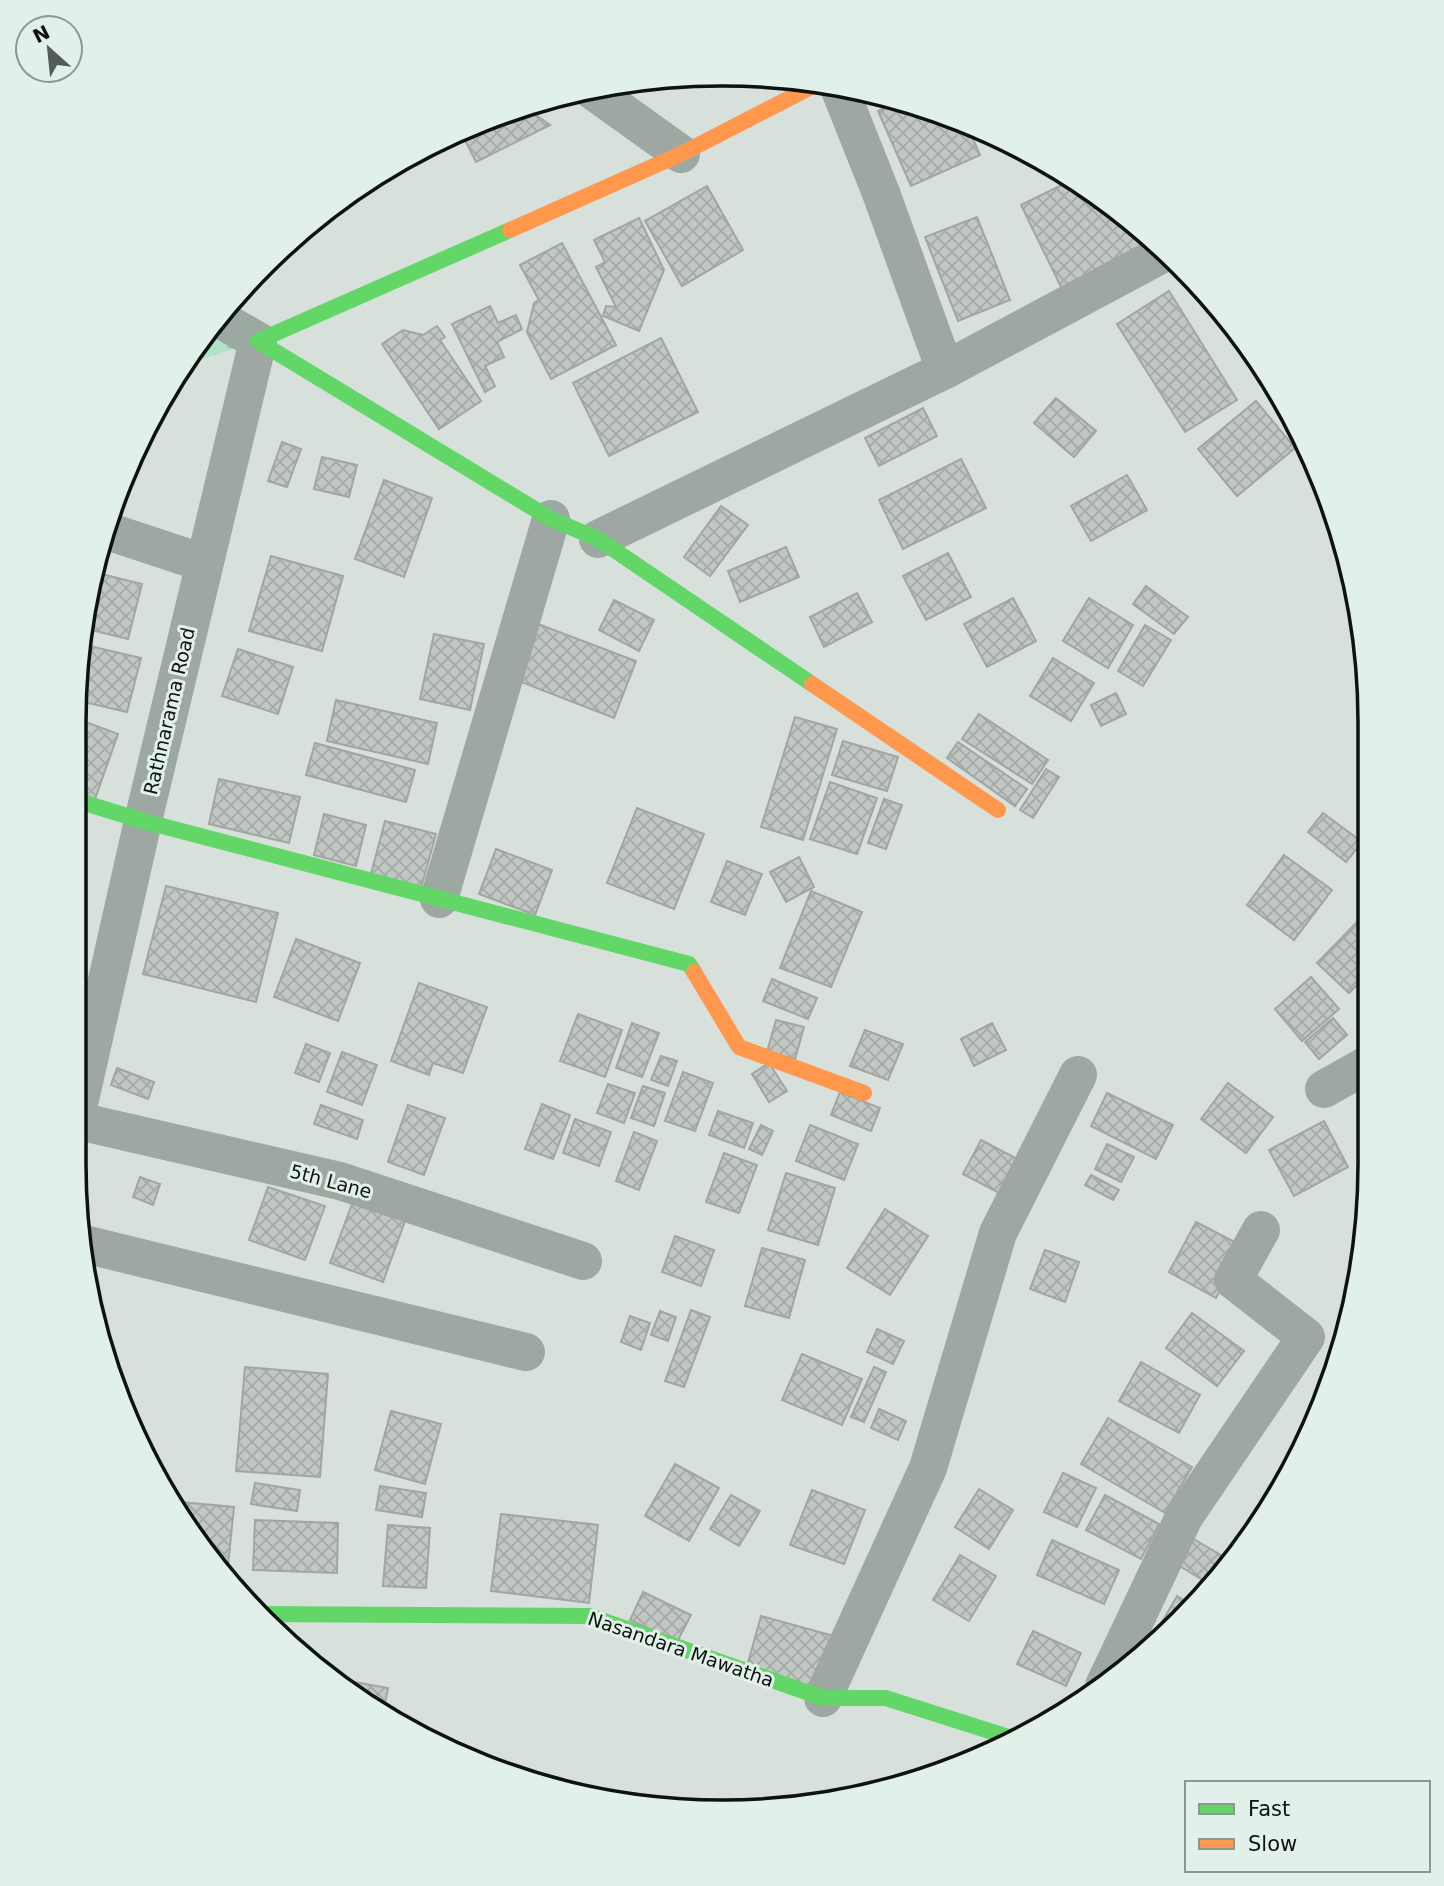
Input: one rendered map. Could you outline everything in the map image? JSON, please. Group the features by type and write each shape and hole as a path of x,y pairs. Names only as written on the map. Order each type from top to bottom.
{"street":[{"path":"258,341 681,154 804,91"},
{"path":"602,97 681,154"},
{"path":"843,97 881,193 945,370"},
{"path":"598,539 945,370 1156,257"},
{"path":"227,323 551,519 598,539 998,810"},
{"name":"Rathnarama Road","path":"86,1070 258,341"},
{"path":"439,899 551,519"},
{"path":"115,534 204,563"},
{"path":"86,803 143,821 690,964 739,1047 864,1093"},
{"path":"1324,1089 1358,1070"},
{"path":"823,1698 928,1468 998,1233 1078,1075"},
{"name":"5th Lane","path":"86,1126 340,1181 583,1261"},
{"path":"1114,1665 1184,1517 1306,1337 1233,1280 1261,1230"},
{"path":"91,1246 526,1352"},
{"name":"Nasandara Mawatha","path":"272,1614 590,1616 823,1698 886,1698 1003,1735"}],"green space":[{"path":"216,336 236,348 199,360"}],"building":[{"path":"887,107 965,134 972,137 980,155 911,186 878,111"},
{"path":"535,114 550,125 476,162 465,140"},
{"path":"1062,185 1109,217 1146,248 1062,289 1021,205"},
{"path":"707,186 743,250 682,286 645,221"},
{"path":"977,217 1010,300 958,321 925,237"},
{"path":"639,218 664,270 639,331 603,316 606,306 616,307 596,267 605,262 594,240"},
{"path":"562,243 616,345 551,379 527,332 534,303 539,300 520,265"},
{"path":"1169,291 1237,400 1185,432 1117,324"},
{"path":"490,306 498,323 516,315 522,329 497,342 504,357 485,366 495,386 485,392 452,324"},
{"path":"437,326 445,337 440,340 481,401 439,429 382,344 403,330 423,335"},
{"path":"661,338 698,412 609,456 573,383"},
{"path":"1056,398 1096,431 1074,457 1034,423"},
{"path":"1256,401 1295,448 1237,496 1198,449"},
{"path":"923,408 937,436 879,466 865,438"},
{"path":"282,442 301,449 287,487 268,481"},
{"path":"322,457 357,465 349,497 314,489"},
{"path":"961,459 986,508 903,549 879,500"},
{"path":"1127,475 1147,510 1091,541 1071,506"},
{"path":"384,480 432,498 404,577 355,559"},
{"path":"721,506 748,525 710,576 684,557"},
{"path":"786,547 799,577 740,602 728,571"},
{"path":"948,553 971,597 926,620 903,576"},
{"path":"271,556 343,576 322,651 249,631"},
{"path":"103,574 142,584 128,639 92,630"},
{"path":"1146,586 1188,617 1174,634 1133,604"},
{"path":"857,593 872,622 824,647 810,617"},
{"path":"1013,598 1036,641 987,667 964,624"},
{"path":"1089,598 1133,625 1108,668 1063,641"},
{"path":"614,600 654,620 639,651 599,630"},
{"path":"538,624 636,661 614,718 516,680"},
{"path":"1145,625 1171,640 1143,686 1118,671"},
{"path":"434,634 484,644 470,710 420,699"},
{"path":"90,646 141,658 127,712 86,703"},
{"path":"238,649 293,667 278,714 222,696"},
{"path":"1053,658 1094,683 1071,721 1030,696"},
{"path":"1116,693 1126,714 1101,726 1091,705"},
{"path":"336,700 437,723 428,764 327,741"},
{"path":"979,714 1048,760 1032,784 962,739"},
{"path":"795,717 837,729 803,840 761,827"},
{"path":"86,722 118,734 95,799 86,795"},
{"path":"843,741 898,757 887,791 832,775"},
{"path":"958,742 1027,789 1015,806 947,758"},
{"path":"315,743 415,770 406,802 306,775"},
{"path":"1046,769 1059,777 1033,818 1020,810"},
{"path":"219,779 300,797 289,843 209,824"},
{"path":"830,782 877,798 857,854 810,839"},
{"path":"884,799 902,805 886,849 868,843"},
{"path":"637,808 704,834 674,909 607,883"},
{"path":"1323,813 1358,839 1358,847 1346,862 1308,832"},
{"path":"324,814 366,825 356,866 314,855"},
{"path":"385,821 436,834 421,888 371,874"},
{"path":"496,849 552,870 535,915 479,894"},
{"path":"1284,855 1332,890 1294,940 1247,905"},
{"path":"799,857 814,887 786,902 770,872"},
{"path":"727,861 762,874 745,915 711,902"},
{"path":"166,886 278,913 256,1002 143,974"},
{"path":"811,891 862,912 831,987 780,968"},
{"path":"1358,921 1358,984 1349,993 1317,963"},
{"path":"296,939 360,963 338,1021 274,997"},
{"path":"1311,977 1339,1009 1302,1041 1275,1009"},
{"path":"772,979 817,998 808,1019 763,1001"},
{"path":"419,983 487,1007 463,1073 433,1063 429,1075 391,1061"},
{"path":"578,1014 622,1030 605,1077 560,1061"},
{"path":"1333,1018 1347,1035 1319,1059 1305,1042"},
{"path":"776,1020 804,1027 795,1059 767,1052"},
{"path":"632,1023 659,1033 642,1077 616,1068"},
{"path":"992,1023 1006,1050 974,1066 961,1039"},
{"path":"865,1030 903,1044 888,1080 850,1066"},
{"path":"306,1044 330,1053 319,1082 295,1073"},
{"path":"342,1052 377,1065 362,1105 327,1092"},
{"path":"661,1056 677,1061 668,1086 651,1080"},
{"path":"769,1063 787,1091 769,1102 752,1074"},
{"path":"117,1068 154,1082 148,1099 111,1085"},
{"path":"683,1072 713,1083 695,1131 665,1121"},
{"path":"1228,1083 1273,1117 1246,1153 1201,1119"},
{"path":"608,1084 635,1093 624,1123 597,1113"},
{"path":"643,1086 665,1093 654,1126 631,1118"},
{"path":"840,1092 880,1108 871,1131 831,1115"},
{"path":"1107,1093 1173,1125 1156,1159 1091,1126"},
{"path":"542,1104 570,1115 553,1159 525,1149"},
{"path":"321,1105 363,1120 357,1139 314,1124"},
{"path":"408,1105 445,1118 424,1175 388,1162"},
{"path":"718,1111 753,1123 744,1148 709,1135"},
{"path":"575,1119 611,1132 599,1166 563,1153"},
{"path":"1324,1121 1348,1167 1294,1196 1269,1150"},
{"path":"761,1125 773,1131 762,1155 749,1149"},
{"path":"810,1125 858,1144 844,1180 796,1161"},
{"path":"634,1132 657,1141 639,1190 616,1181"},
{"path":"981,1140 1019,1160 1001,1194 963,1174"},
{"path":"1107,1144 1134,1157 1121,1182 1095,1169"},
{"path":"724,1153 757,1165 739,1213 706,1202"},
{"path":"786,1173 835,1188 818,1245 768,1230"},
{"path":"1091,1175 1119,1190 1113,1200 1085,1185"},
{"path":"140,1177 160,1184 153,1205 133,1197"},
{"path":"268,1187 325,1206 305,1260 249,1240"},
{"path":"357,1191 409,1210 383,1282 330,1263"},
{"path":"885,1209 928,1236 890,1295 847,1268"},
{"path":"1196,1222 1244,1247 1216,1298 1169,1272"},
{"path":"675,1236 714,1250 701,1286 662,1272"},
{"path":"762,1248 805,1260 789,1318 745,1306"},
{"path":"1045,1250 1079,1262 1065,1302 1030,1289"},
{"path":"691,1310 710,1317 684,1387 665,1381"},
{"path":"660,1311 676,1317 668,1341 651,1335"},
{"path":"1192,1313 1244,1351 1217,1386 1166,1348"},
{"path":"630,1316 650,1323 641,1350 621,1342"},
{"path":"877,1329 904,1341 893,1364 867,1352"},
{"path":"802,1354 862,1379 842,1425 782,1400"},
{"path":"1141,1362 1200,1395 1179,1433 1119,1401"},
{"path":"245,1367 328,1374 320,1477 236,1471"},
{"path":"874,1367 886,1372 864,1422 851,1417"},
{"path":"879,1409 906,1421 898,1440 871,1428"},
{"path":"391,1411 441,1424 425,1484 375,1470"},
{"path":"1108,1418 1192,1467 1165,1513 1081,1464"},
{"path":"675,1464 719,1488 689,1541 645,1516"},
{"path":"1063,1473 1096,1488 1077,1527 1044,1512"},
{"path":"255,1483 300,1490 297,1511 251,1504"},
{"path":"380,1486 426,1493 422,1517 376,1510"},
{"path":"979,1489 1013,1510 989,1549 955,1527"},
{"path":"812,1490 865,1510 844,1564 790,1545"},
{"path":"731,1495 760,1511 739,1546 710,1529"},
{"path":"1105,1495 1159,1524 1141,1559 1086,1530"},
{"path":"184,1502 234,1507 228,1565"},
{"path":"501,1514 598,1525 589,1603 491,1591"},
{"path":"255,1520 338,1523 337,1573 253,1570"},
{"path":"388,1525 430,1528 426,1588 383,1586"},
{"path":"1192,1538 1223,1556 1203,1580 1176,1564"},
{"path":"1052,1540 1119,1570 1104,1604 1037,1575"},
{"path":"960,1555 996,1576 969,1621 933,1600"},
{"path":"643,1592 691,1615 677,1642 630,1620"},
{"path":"1177,1596 1185,1600 1172,1614 1162,1622"},
{"path":"761,1616 834,1636 819,1689 746,1670"},
{"path":"1033,1631 1081,1653 1066,1686 1017,1664"},
{"path":"353,1682 388,1688 385,1703"}],"traffic: fast":[{"path":"510,230 258,341 551,519 598,539 812,684"},
{"path":"86,803 143,821 689,964 694,972"},
{"path":"272,1614 590,1616 823,1698 886,1698 1003,1735"}],"traffic: slow":[{"path":"510,230 681,154 804,91"},
{"path":"812,684 998,810"},
{"path":"694,972 739,1047 864,1093"}]}
